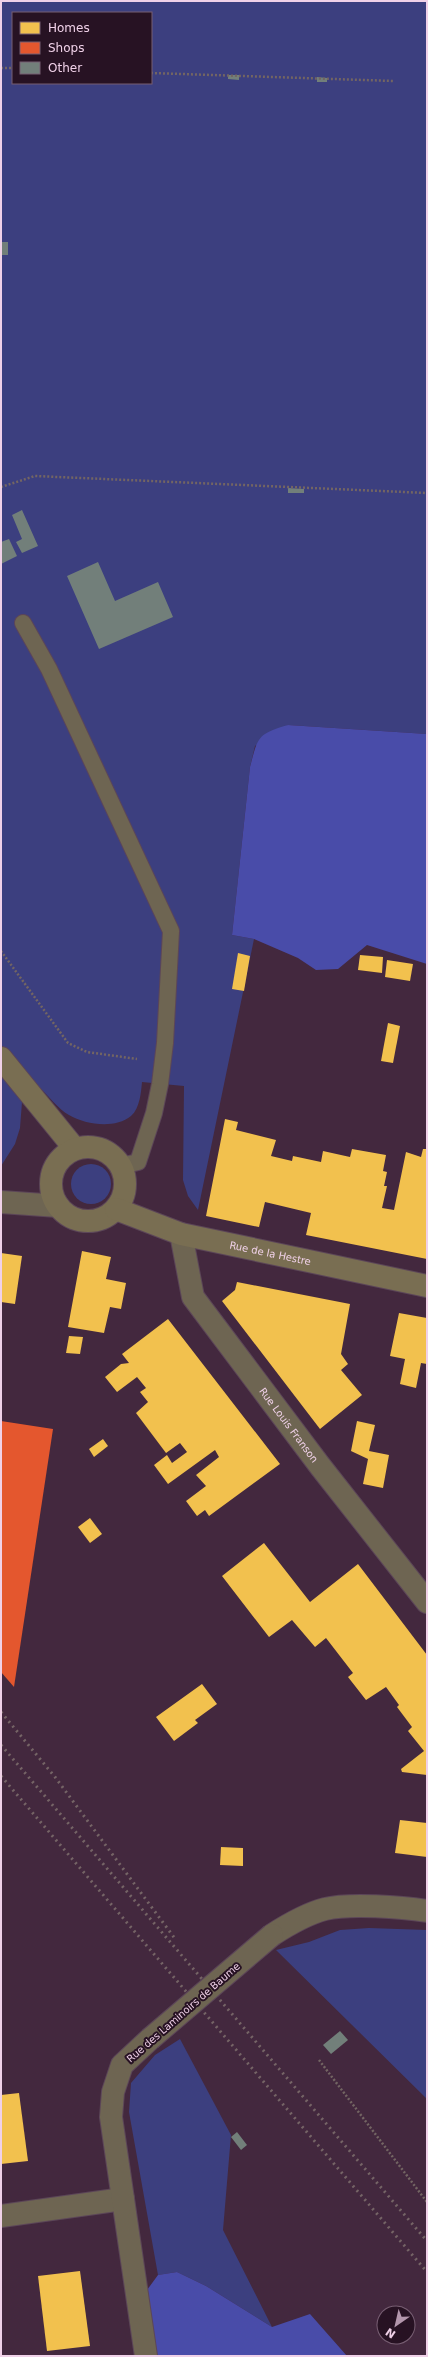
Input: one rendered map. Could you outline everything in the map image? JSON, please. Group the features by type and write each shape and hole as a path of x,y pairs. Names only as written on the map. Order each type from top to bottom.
{"street":[{"path":"1,1058 75,1149"},
{"path":"86,1146 106,1151 121,1166 125,1180 124,1194 116,1209 101,1219 86,1221 69,1216 58,1206 52,1193 51,1180 55,1167 64,1156 75,1149 86,1146"},
{"path":"1,1202 58,1206"},
{"name":"Rue de la Hestre","path":"116,1209 181,1234 427,1286"},
{"name":"Rue Louis Franson","path":"181,1234 193,1297 320,1466 427,1602"},
{"name":"Rue des Laminoirs de Baume","path":"146,2356 110,2117 113,2092 122,2065 150,2039 272,1935 295,1920 326,1909 400,1907 427,1911"},
{"path":"1,2216 123,2199"}],"lane":[{"path":"22,623 49,669 171,931 163,1062 154,1113 138,1162 121,1166"}],"path":[{"path":"1,68 12,68"},
{"path":"152,73 394,81"},
{"path":"1,486 35,476 427,493"},
{"path":"1,951 68,1042 87,1052 104,1056 163,1062"},
{"path":"319,2060 427,2202"}],"shaded area":[{"path":"1,1 427,1 427,734 288,725 255,746 250,767 232,935 254,939 198,1210 188,1196 183,1180 184,1086 142,1082 138,1104 131,1116 117,1123 100,1124 84,1121 69,1115 57,1106 38,1086 22,1102 20,1128 15,1144 1,1166"},
{"path":"288,725 427,734 427,964 367,945 338,969 316,970 298,958 254,939 232,935 250,767 257,743 260,738 270,731"},
{"path":"87,1164 95,1164 102,1167 108,1173 111,1184 108,1195 102,1201 95,1204 87,1204 80,1201 74,1195 71,1188 71,1180 74,1173 80,1167"},
{"path":"369,1928 427,1930 427,2099 276,1950 309,1942 340,1930"},
{"path":"180,2039 231,2135 223,2230 272,2327 206,2286 177,2272 158,2275 129,2112 131,2083 155,2055"},
{"path":"177,2272 206,2286 272,2327 310,2314 347,2356 146,2356 139,2301 158,2275"}],"building: Homes":[{"path":"238,953 250,956 244,991 232,989"},
{"path":"360,955 383,957 382,973 358,970"},
{"path":"387,960 413,964 410,981 385,977"},
{"path":"388,1023 400,1026 393,1063 381,1061"},
{"path":"225,1119 238,1122 236,1130 276,1140 271,1156 292,1161 293,1156 321,1162 323,1151 350,1157 352,1149 386,1155 383,1171 387,1172 384,1186 387,1186 382,1208 394,1210 406,1152 421,1157 423,1149 427,1149 427,1259 306,1235 311,1213 265,1202 259,1227 206,1216"},
{"path":"82,1251 111,1257 106,1279 126,1283 121,1309 110,1307 104,1333 68,1327"},
{"path":"1,1253 22,1256 15,1304 1,1302"},
{"path":"237,1282 350,1304 341,1354 348,1364 341,1370 362,1395 320,1429 222,1301 235,1290"},
{"path":"399,1313 427,1318 427,1364 421,1363 416,1388 400,1384 405,1359 390,1356"},
{"path":"168,1319 280,1464 209,1516 205,1510 197,1516 186,1501 206,1486 196,1475 219,1457 215,1450 168,1484 154,1465 167,1455 172,1463 187,1452 180,1443 166,1453 136,1413 148,1402 140,1392 146,1388 137,1377 117,1392 105,1377 121,1364 129,1363 122,1354"},
{"path":"69,1336 83,1337 80,1354 66,1353"},
{"path":"357,1421 375,1425 369,1451 389,1455 383,1488 363,1484 368,1459 351,1451"},
{"path":"103,1439 108,1446 94,1457 89,1449"},
{"path":"90,1518 102,1534 90,1543 78,1527"},
{"path":"264,1543 310,1602 358,1564 427,1655 427,1775 402,1772 401,1769 424,1751 408,1731 412,1727 397,1707 399,1705 386,1687 366,1700 348,1677 353,1673 326,1638 315,1647 292,1620 269,1637 222,1576"},
{"path":"202,1684 217,1704 195,1720 198,1723 174,1741 156,1717"},
{"path":"400,1820 427,1823 427,1857 395,1853"},
{"path":"221,1847 243,1848 243,1866 220,1865"},
{"path":"19,2093 28,2161 1,2164 1,2095"},
{"path":"80,2271 90,2346 47,2351 38,2276"}],"building: Shops":[{"path":"1,1421 53,1429 14,1687 1,1672"}],"building: Other":[{"path":"228,75 239,75 239,80 228,79"},
{"path":"317,77 327,78 327,82 317,82"},
{"path":"1,242 8,242 8,255 1,255"},
{"path":"288,488 304,489 304,493 288,493"},
{"path":"22,510 38,546 22,553 16,542 22,539 12,515"},
{"path":"9,539 17,556 1,564 1,542"},
{"path":"98,562 115,601 158,582 173,617 99,649 67,576"},
{"path":"340,2031 348,2040 331,2054 323,2045"},
{"path":"237,2132 247,2145 241,2150 231,2137"}],"railway":[{"path":"1,1712 55,1777 176,1940"},
{"path":"1,1745 427,2241"},
{"path":"1,1776 427,2272"}]}
